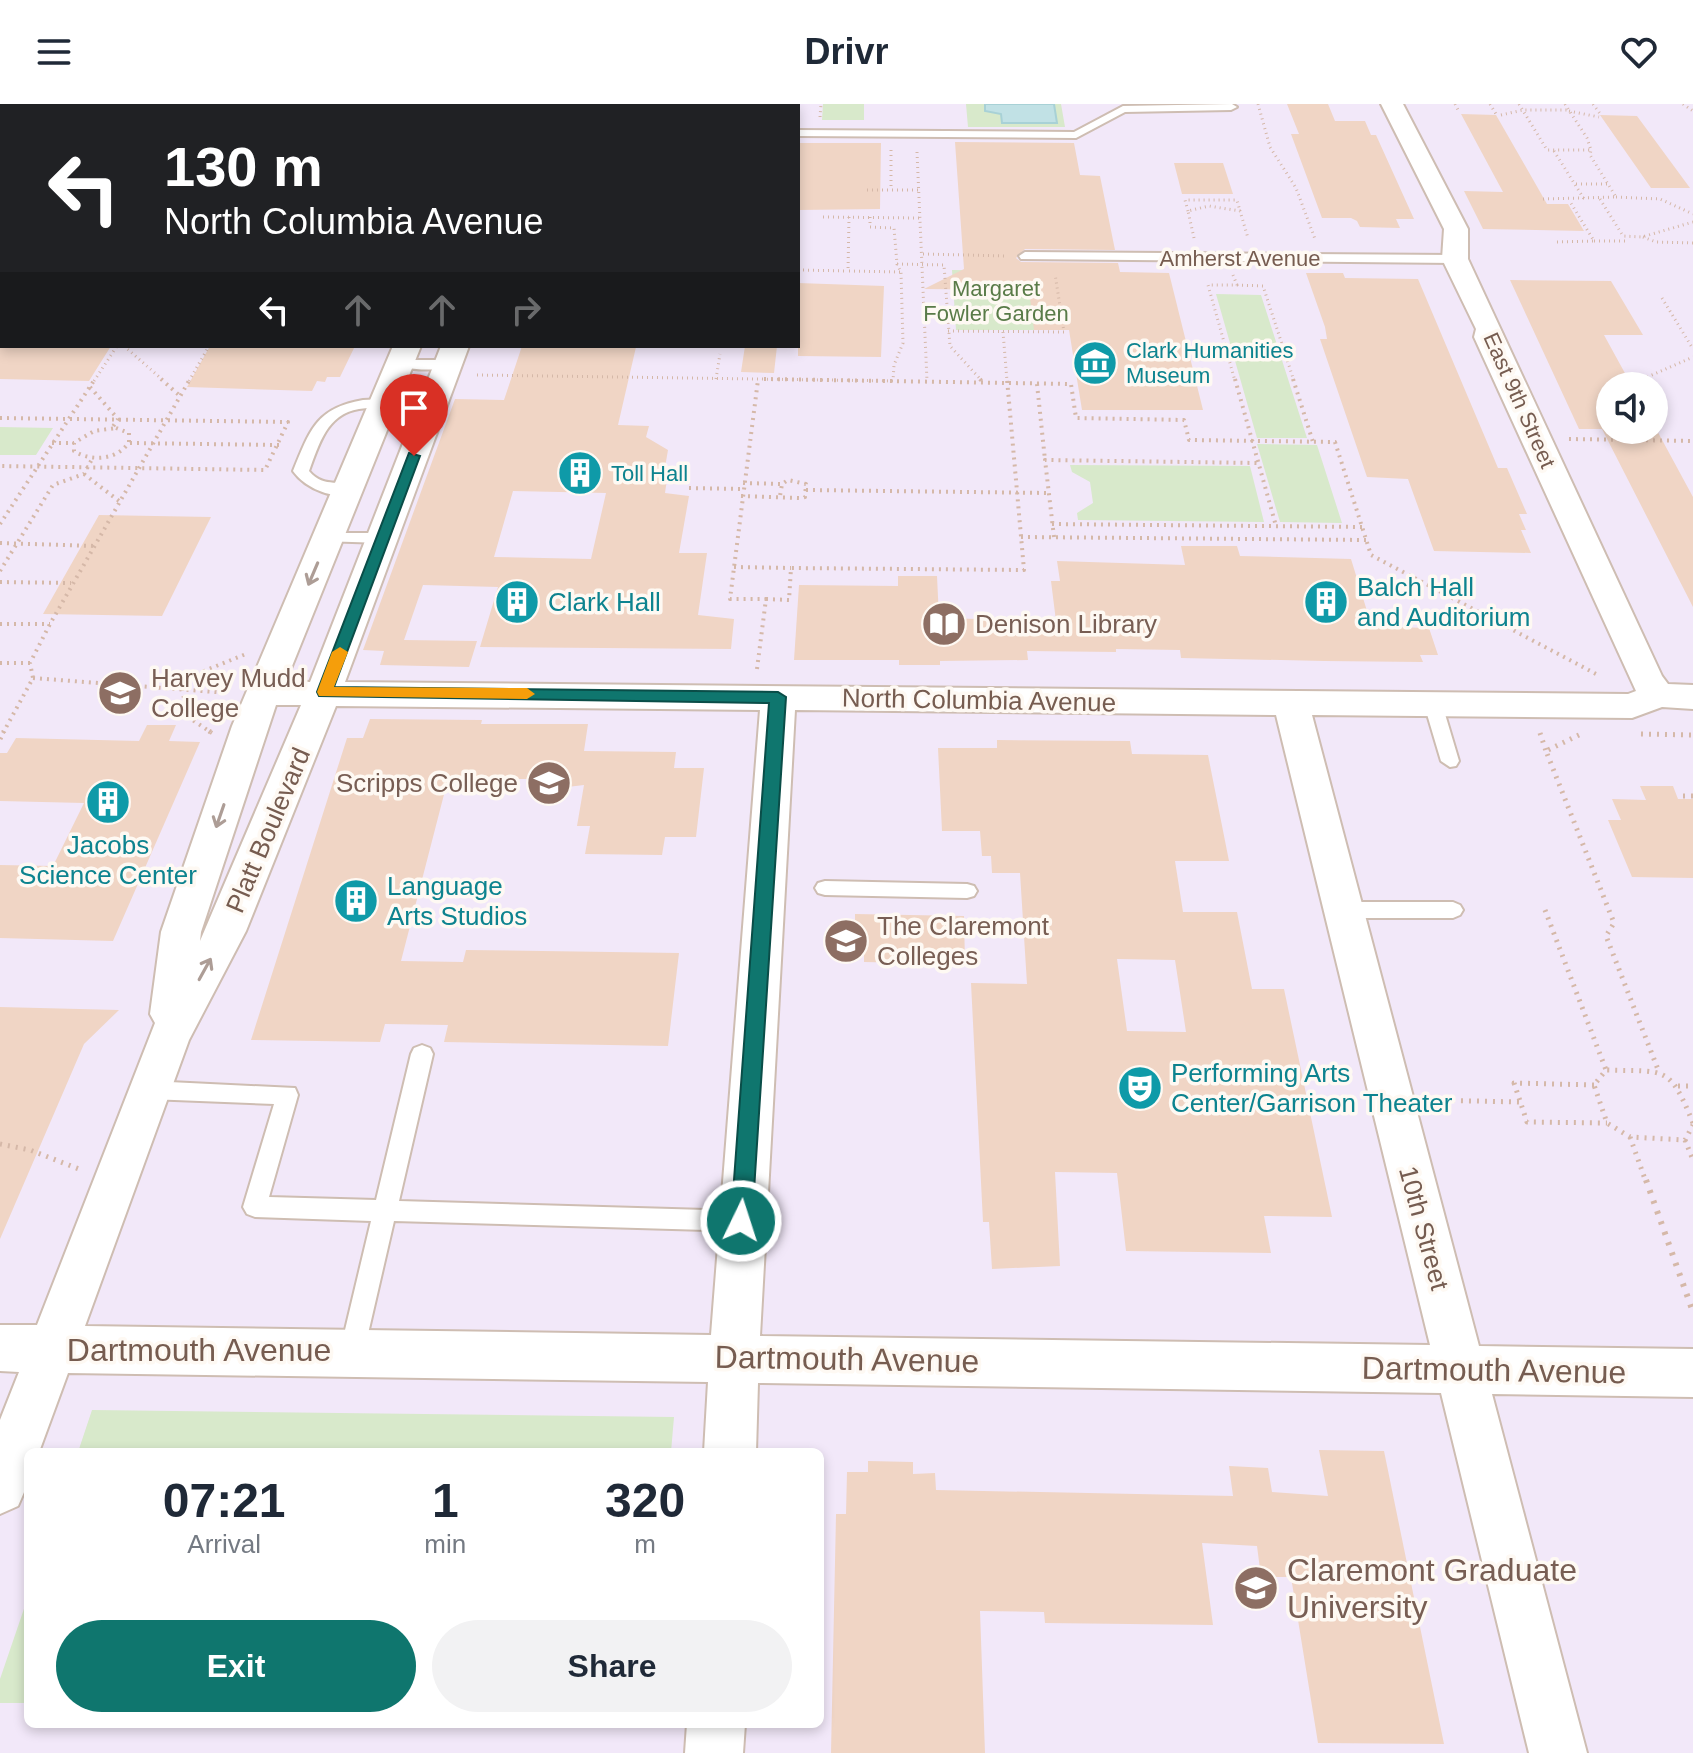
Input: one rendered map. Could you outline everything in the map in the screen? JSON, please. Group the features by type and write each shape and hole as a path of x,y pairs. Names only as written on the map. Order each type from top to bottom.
{"street":[{"name":"East 9th Street","path":"1392,104 1456,229 1455,259 1647,681 1658,695"},
{"name":"Platt Boulevard","path":"168,1038 181,932 263,693 403,355"},
{"name":"Platt Boulevard","path":"0,1488 168,1038 226,931 325,692 382,538 459,361"},
{"name":"North Columbia Avenue","path":"263,693 767,689 1291,703 1632,706 1658,695 1693,697"},
{"path":"730,1448 767,689"},
{"name":"10th Street","path":"1291,703 1341,910 1462,1370 1558,1753"},
{"name":"Dartmouth Avenue","path":"0,1348 1693,1373"},
{"path":"714,1753 716,1728"}],"lane":[{"path":"800,133 1076,135 1123,109 1184,105 1231,107"},
{"name":"Amherst Avenue","path":"1025,256 1455,259"},
{"path":"403,355 459,361"},
{"path":"349,489 323,488 308,483 301,471 324,418 339,408 356,403 383,403"},
{"path":"328,538 382,538"},
{"path":"1433,704 1450,761"},
{"path":"825,888 967,891"},
{"path":"1341,910 1453,910"},
{"path":"352,1351 422,1054"},
{"path":"149,1090 287,1095 255,1207 741,1221"}],"path":[{"path":"1258,104 1270,147 1296,188 1323,258"},
{"path":"1455,104 1459,112"},
{"path":"1490,104 1498,114 1523,110 1569,111 1600,116 1593,104"},
{"path":"1519,104 1547,150 1591,150"},
{"path":"1565,104 1587,138 1590,155 1616,197"},
{"path":"1683,104 1693,111"},
{"path":"891,133 891,190"},
{"path":"916,134 927,382"},
{"path":"1553,150 1584,199"},
{"path":"1575,184 1608,184"},
{"path":"867,190 920,190"},
{"path":"1600,199 1598,197 1660,199 1693,214"},
{"path":"1543,199 1600,199"},
{"path":"1569,199 1594,241"},
{"path":"1600,199 1626,241"},
{"path":"1199,258 1185,200 1237,200 1253,258"},
{"path":"1188,211 1209,206 1240,211"},
{"path":"823,217 920,218"},
{"path":"848,271 849,217"},
{"path":"870,217 870,227 894,228 897,264 901,272 903,343 894,365 893,382"},
{"path":"1557,242 1626,241 1693,222"},
{"path":"1642,237 1656,242 1693,243"},
{"path":"923,254 1025,256"},
{"path":"948,331 1064,332 1052,256"},
{"path":"1228,258 1237,285"},
{"path":"897,264 944,265 948,331 953,352 984,383"},
{"path":"800,270 901,272"},
{"path":"836,271 836,277"},
{"path":"1276,526 1208,285 1263,286 1313,442"},
{"path":"1662,298 1693,349"},
{"path":"734,567 1024,570 1003,332"},
{"path":"0,524 66,419 116,348"},
{"path":"126,348 181,396"},
{"path":"0,739 33,678 30,663 50,624 208,348"},
{"path":"716,379 720,354"},
{"path":"1659,372 1693,357"},
{"path":"459,361 716,379 1071,384 1076,418 1184,420 1189,440 1335,442 1371,555 1607,680"},
{"path":"758,380 730,599 789,600 791,568"},
{"path":"1037,384 1054,537"},
{"path":"90,387 118,419"},
{"path":"0,418 288,422 265,470 0,466"},
{"path":"112,428 118,419"},
{"path":"52,443 74,443 88,432 112,428 129,433 130,443"},
{"path":"1568,439 1693,441"},
{"path":"74,443 77,455 92,459 110,456 130,443 312,446"},
{"path":"0,571 53,485 84,474 92,459"},
{"path":"1045,460 1258,463"},
{"path":"84,474 119,501"},
{"path":"689,488 742,489 782,484 788,480 800,480 806,484 805,497 798,501 742,489"},
{"path":"780,496 782,484"},
{"path":"806,490 1048,493"},
{"path":"1052,524 1362,527"},
{"path":"1021,537 1366,540"},
{"path":"0,543 95,546"},
{"path":"0,582 72,583"},
{"path":"766,599 767,689"},
{"path":"0,624 50,624"},
{"path":"182,689 199,673 239,654 250,653"},
{"path":"0,663 30,663"},
{"path":"33,678 215,693"},
{"path":"182,689 184,712 196,726 212,733 222,733"},
{"path":"1583,733 1546,751 1614,923 1606,936 1659,1072 1678,1086 1693,1124 1685,1140 1693,1160"},
{"path":"1683,796 1693,796"},
{"path":"1545,910 1606,1070"},
{"path":"1606,1070 1659,1072"},
{"path":"1594,1085 1606,1070"},
{"path":"1594,1085 1514,1083 1527,1122 1607,1123 1630,1137 1685,1140"},
{"path":"1594,1085 1607,1123"},
{"path":"1678,1086 1693,1086"},
{"path":"1428,1099 1520,1102"},
{"path":"1630,1137 1693,1312"},
{"path":"0,1144 30,1150 79,1169"}],"shaded area":[{"name":"The Claremont Colleges","path":"800,104 1693,104 1693,1753 0,1753 0,348 800,348"}],"green space":[{"path":"823,104 864,104 864,120 822,120"},
{"path":"966,104 1061,104 1065,127 968,127"},
{"name":"Margaret Fowler Garden","path":"952,270 1032,271 1040,330 956,330"},
{"path":"1216,294 1261,295 1307,438 1257,438"},
{"path":"0,427 53,428 36,455 0,455"},
{"path":"1257,444 1317,445 1342,523 1280,522"},
{"path":"1070,465 1250,466 1264,522 1078,520 1077,513 1093,503 1090,482 1072,472"},
{"path":"92,1410 674,1417 671,1448 79,1448"},
{"path":"24,1609 24,1703 0,1703 0,1679"}],"water":[{"path":"985,104 1054,104 1057,123 1002,123 1001,114 985,111"}],"building":[{"path":"1287,104 1328,104 1335,121 1365,121 1371,135 1376,135 1414,219 1396,219 1400,228 1360,227 1351,218 1322,218 1291,134 1299,134"},
{"path":"1461,114 1496,115 1547,204 1568,204 1584,231 1483,229 1464,191 1503,192"},
{"path":"1600,115 1637,116 1690,188 1651,188"},
{"path":"955,142 1074,143 1080,175 1100,176 1115,250 1025,249 1016,258 1021,262 1118,263 1120,272 1169,273 1203,410 1082,410 1069,330 1034,330 1029,290 924,289 964,269"},
{"path":"800,143 881,143 880,209 800,210"},
{"path":"1174,163 1223,163 1233,194 1182,194"},
{"path":"1306,273 1343,273 1345,278 1418,279 1498,468 1507,468 1527,514 1519,514 1526,530 1521,530 1531,553 1434,551 1408,479 1367,477 1320,339 1327,339 1325,327"},
{"path":"1510,280 1611,281 1643,335 1604,335 1624,372 1596,372 1596,429 1579,429"},
{"path":"800,283 884,286 881,357 798,356"},
{"path":"0,348 110,348 89,381 0,379"},
{"path":"209,348 354,348 340,377 317,381 312,391 187,387"},
{"path":"521,348 636,348 618,425 649,426 646,437 668,450 663,479 667,479 665,493 689,496 679,553 707,553 698,615 734,619 731,649 480,647 498,587 423,585 404,640 477,641 469,667 380,665 384,651 363,650 455,399 504,400","holes":["513,491 606,493 591,559 494,557"]},
{"path":"745,348 777,348 774,373 741,372"},
{"path":"1610,444 1664,444 1693,497 1693,607"},
{"path":"99,515 211,517 162,616 43,614"},
{"path":"1181,546 1237,546 1240,556 1351,559 1367,611 1386,611 1392,627 1429,628 1438,655 1420,655 1423,662 1324,661 1181,658 1180,650 1116,649 1116,652 1027,651 1028,660 940,661 940,665 899,665 899,660 794,660 799,585 898,586 898,576 937,576 939,618 1056,621 1051,581 1060,581 1057,561 1185,565"},
{"path":"370,719 482,720 481,724 588,724 584,751 676,752 674,768 704,768 696,837 665,837 662,855 585,854 590,826 577,826 584,785 545,789 534,779 448,779 401,961 463,962 466,950 679,953 668,1046 444,1042 448,1025 385,1024 380,1042 251,1040 347,738 363,738"},
{"name":"Jacobs Science Center","path":"147,725 176,725 169,741 200,742 113,941 0,938 0,865 53,866 84,803 0,801 0,753 7,753 16,738 139,741"},
{"name":"Performing Arts Center/Garrison Theater","path":"997,740 1130,741 1132,754 1208,755 1229,861 1175,861 1183,912 1237,912 1252,989 1284,989 1332,1217 1264,1216 1271,1253 1126,1251 1117,1173 1055,1172 1060,1266 992,1269 989,1222 983,1222 971,983 1027,984 1020,873 992,873 991,856 982,856 980,831 942,831 938,748 997,748","holes":["1117,959 1175,960 1186,1032 1127,1031"]},
{"path":"1640,786 1673,786 1678,799 1693,799 1693,878 1632,877 1608,820 1621,820 1612,799 1646,800"},
{"path":"855,914 964,916 965,964 864,962 864,946 855,946"},
{"path":"0,1007 119,1010 84,1044 0,1239"},
{"path":"1319,1450 1384,1451 1444,1744 1318,1743 1291,1577 1261,1577 1257,1546 1202,1543 1213,1625 1045,1623 1044,1612 980,1611 985,1753 831,1753 836,1514 846,1514 847,1472 868,1472 868,1461 913,1462 913,1474 935,1473 936,1490 1233,1496 1229,1466 1268,1468 1272,1492 1328,1496"}],"slow traffic":[{"path":"340,652 325,692 527,694"}],"place":[{"name":"Clark Humanities Museum","path":"1095,363"},
{"name":"Toll Hall","path":"580,473"},
{"name":"Clark Hall","path":"517,602"},
{"name":"Balch Hall and Auditorium","path":"1326,602"},
{"name":"Denison Library","path":"944,624"},
{"name":"Harvey Mudd College","path":"120,693"},
{"name":"Scripps College","path":"549,783"},
{"name":"Jacobs Science Center","path":"108,802"},
{"name":"Language Arts Studios","path":"356,901"},
{"name":"The Claremont Colleges","path":"846,941"},
{"name":"Performing Arts Center/Garrison Theater","path":"1140,1088"},
{"name":"Claremont Graduate University","path":"1256,1588"}],"route":[{"path":"414,456 325,692 778,697 741,1221"}]}
